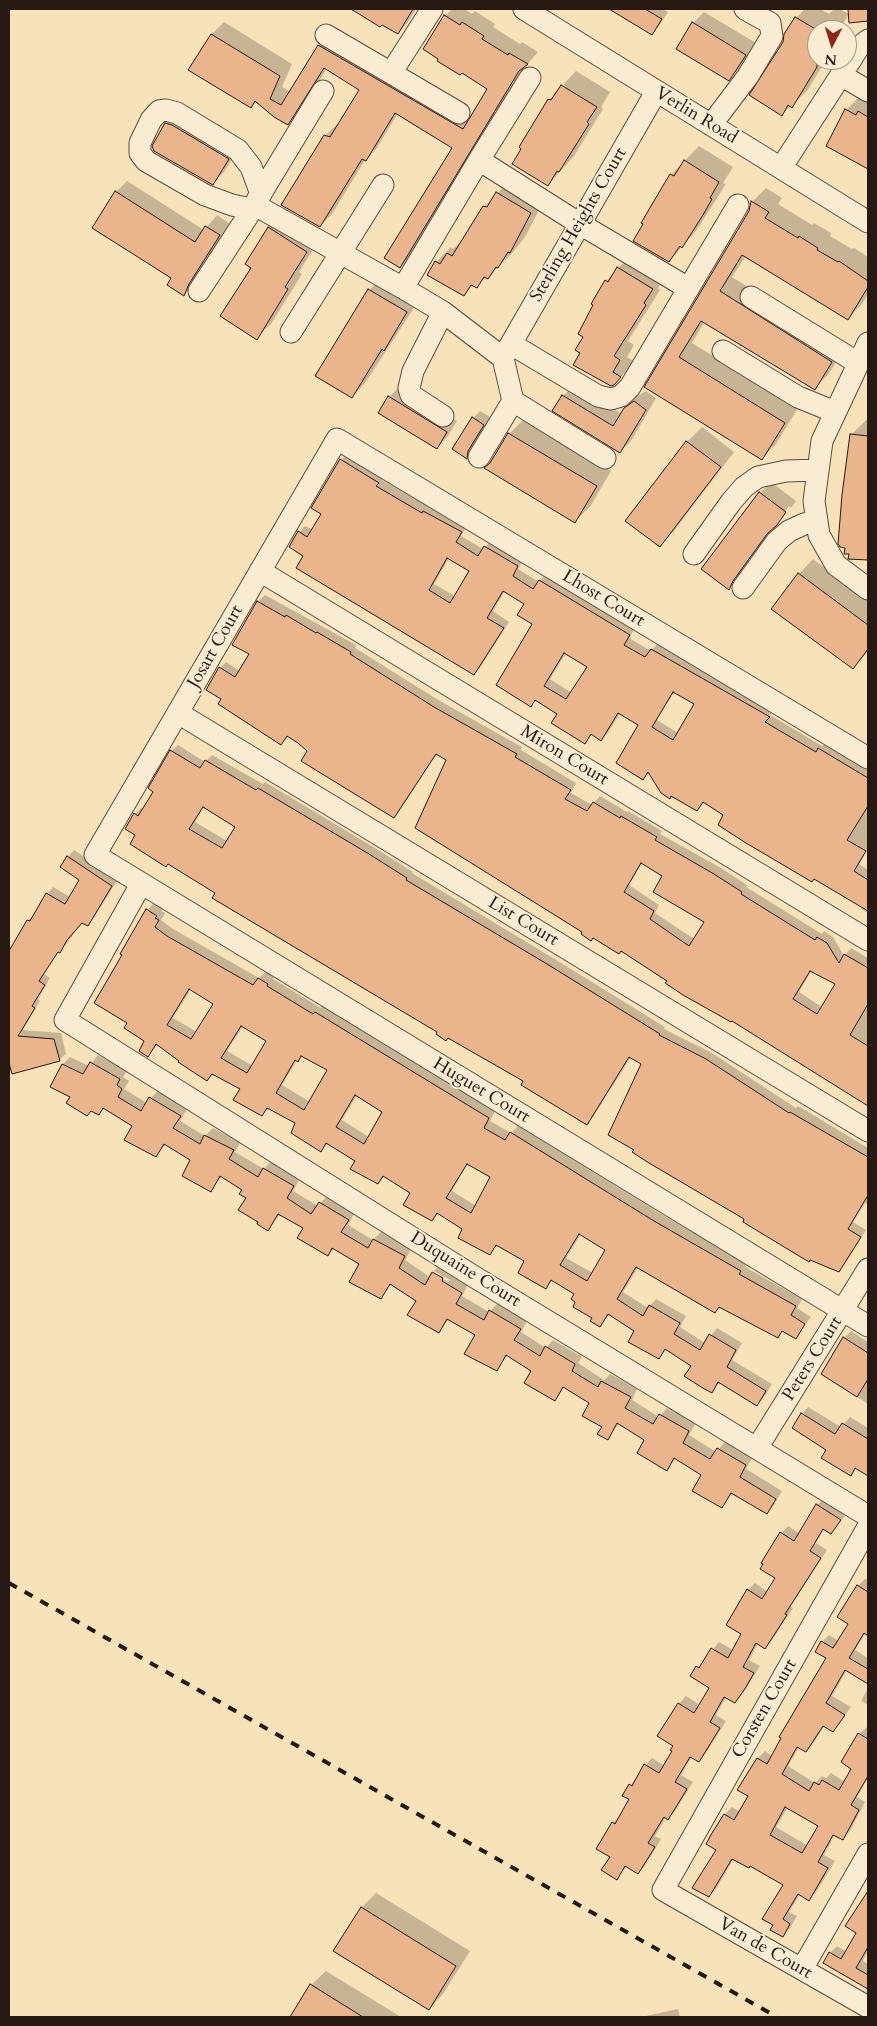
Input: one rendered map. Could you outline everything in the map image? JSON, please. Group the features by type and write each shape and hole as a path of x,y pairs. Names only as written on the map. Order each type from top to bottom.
{"street":[{"path":"391,73 432,9"},
{"name":"Verlin Road","path":"524,9 550,16 656,92 868,222"},
{"path":"711,125 748,76 772,36 770,23 745,9"},
{"path":"326,35 459,113"},
{"path":"780,168 859,47 868,40"},
{"path":"841,75 868,91"},
{"path":"403,288 478,160 530,78"},
{"path":"199,291 256,203 323,90"},
{"name":"Sterling Heights Court","path":"507,351 656,92"},
{"path":"256,203 257,180 250,166 238,150 177,113 166,110 159,111 150,120 140,143 140,153 146,161 205,195 232,205 256,203 443,312 483,341 598,396 611,399 622,396 630,387 738,204"},
{"path":"478,160 580,224 688,288"},
{"path":"291,332 383,185"},
{"path":"751,297 858,363"},
{"path":"443,312 413,371 410,388 411,395 443,416"},
{"path":"868,343 822,441 814,502 819,535 836,564 868,589"},
{"path":"479,457 513,401 507,351"},
{"path":"724,351 798,397 835,412"},
{"path":"513,401 605,458"},
{"name":"Josart Court","path":"95,856 337,439"},
{"name":"Lhost Court","path":"337,439 868,758"},
{"path":"694,554 731,502 758,477 786,471 818,470"},
{"path":"743,588 777,541 789,531 804,524 817,522"},
{"name":"Miron Court","path":"260,571 868,940"},
{"name":"List Court","path":"178,713 868,1131"},
{"name":"Huguet Court","path":"95,856 868,1326"},
{"name":"Duquaine Court","path":"141,884 65,1020 473,1276 868,1516"},
{"name":"Peters Court","path":"757,1448 868,1269"},
{"name":"Corsten Court","path":"663,1890 868,1527"},
{"path":"802,1970 868,1854"},
{"name":"Van de Court","path":"663,1890 868,2007"}],"building":[{"path":"351,9 413,9 398,34 382,25 380,27"},
{"path":"609,9 645,9 662,19 652,35"},
{"path":"848,9 868,9 868,21 857,22 857,20 849,20"},
{"path":"444,15 460,25 462,22 484,36 482,39 508,55 509,53 528,64 519,71 400,268 384,258 452,148 395,113 366,161 362,159 320,227 281,205 324,135 330,137 359,90 324,68 288,125 274,117 255,101 251,108 188,70 211,34 280,76 270,99 281,105 318,45 463,129 487,89 462,73 460,75 437,61 438,59 423,49"},
{"path":"795,17 807,24 807,70 815,70 792,108 788,105 782,116 749,95 783,42 784,34"},
{"path":"692,22 746,55 729,81 676,49"},
{"path":"561,85 597,107 587,122 589,124 548,186 512,164 521,149 519,147 548,99 551,100"},
{"path":"845,109 856,115 858,111 868,117 868,169 826,146"},
{"path":"165,123 172,125 229,159 213,185 154,151 152,146"},
{"path":"684,160 719,182 703,215 682,248 680,246 669,262 633,241 643,224 641,223 670,174 674,176"},
{"path":"115,191 195,242 205,226 220,235 189,284 184,296 167,285 171,278 92,228"},
{"path":"496,192 531,213 510,253 508,252 498,268 496,267 488,279 484,277 477,288 471,285 464,296 427,275 435,261 440,264 447,253 452,256 483,206 487,207"},
{"path":"751,201 769,212 765,218 798,238 799,236 818,248 817,250 839,261 868,281 868,287 848,320 742,255 720,291 832,362 815,390 701,321 679,357 785,423 762,460 644,387 749,211"},
{"path":"268,227 307,252 285,287 288,289 257,340 220,316 251,268 245,264"},
{"path":"617,267 653,289 644,303 646,305 614,356 620,360 613,372 621,377 611,386 573,365 580,353 575,350 583,337 578,334 593,305 591,304 605,280 608,282"},
{"path":"368,289 407,312 384,351 382,349 352,398 315,376"},
{"path":"562,395 613,426 624,408 634,401 646,410 620,453 552,411"},
{"path":"388,396 447,432 437,449 378,413"},
{"path":"472,417 484,425 468,451 467,459 452,449"},
{"path":"508,433 597,486 575,523 484,468 490,463"},
{"path":"850,434 868,436 868,560 848,559 849,554 844,554 845,548 840,547 838,544"},
{"path":"686,441 721,467 660,547 625,521"},
{"path":"340,459 379,483 376,486 422,513 423,511 462,532 456,542 478,556 484,546 518,566 513,576 533,589 539,580 630,635 624,645 645,657 651,649 770,717 765,722 816,752 818,748 868,778 868,806 847,840 866,851 854,871 868,880 868,911 814,879 812,882 718,825 723,815 703,802 697,811 671,796 670,799 661,793 648,772 643,780 616,763 638,725 618,713 601,741 591,734 585,744 551,723 557,714 535,700 531,707 496,685 532,624 517,615 524,604 503,591 487,618 504,628 474,675 296,568 303,556 289,547 298,531 307,537 321,514 311,508","holes":["447,558 469,571 450,603 429,590","564,653 587,667 566,699 544,686","673,692 694,704 673,740 652,727"]},
{"path":"759,492 786,512 777,525 767,534 733,581 729,590 701,569"},
{"path":"798,573 868,625 868,649 853,669 771,609"},
{"path":"257,601 285,617 286,615 351,652 350,654 434,707 517,754 515,757 571,790 565,799 587,811 593,802 620,818 621,816 657,837 655,840 714,874 742,892 741,894 815,940 817,937 827,943 839,963 844,954 868,968 868,1004 850,1035 868,1046 868,1106 732,1021 683,995 665,983 667,981 621,951 619,954 593,938 591,941 581,934 582,932 415,828 446,760 436,754 394,818 301,761 307,751 298,743 287,736 281,745 218,704 221,699 206,690 219,667 235,677 249,654 232,645","holes":["641,863 662,876 653,892 704,922 689,946 650,919 654,911 624,892","810,971 835,984 817,1014 793,999"]},
{"path":"170,750 200,768 205,760 256,790 258,788 369,854 407,878 406,880 547,964 659,1035 706,1059 789,1113 868,1157 868,1195 848,1229 861,1237 839,1272 810,1260 809,1262 743,1222 744,1219 649,1163 632,1152 634,1150 608,1135 641,1064 629,1057 587,1125 521,1085 523,1081 448,1038 446,1041 436,1034 437,1032 212,898 215,893 168,864 166,867 130,844 135,835 125,829 134,813 138,816 153,792 148,788","holes":["203,807 235,827 222,848 189,829"]},
{"path":"67,856 112,886 88,926 82,923 67,940 60,953 58,952 39,981 45,985 32,1006 35,1008 18,1036 54,1039 60,1061 12,1074 9,1063 9,951 27,920 30,921 46,893 65,904 79,880 60,867"},
{"path":"146,909 157,916 155,918 159,920 155,927 167,936 253,985 258,978 268,984 267,986 313,1014 315,1012 489,1118 484,1128 505,1140 510,1132 654,1221 741,1271 739,1274 796,1306 791,1315 805,1324 796,1339 782,1331 778,1338 719,1307 715,1313 636,1267 617,1299 643,1316 649,1305 680,1323 674,1334 700,1350 709,1334 736,1350 727,1367 766,1391 757,1406 718,1382 712,1393 701,1387 684,1376 691,1366 665,1349 659,1359 628,1342 634,1331 608,1314 600,1327 590,1321 592,1318 573,1307 575,1302 571,1299 574,1294 551,1280 546,1289 518,1273 524,1261 496,1245 490,1255 458,1238 462,1229 437,1213 432,1221 403,1205 410,1193 383,1176 378,1184 350,1169 355,1161 326,1143 321,1152 291,1133 295,1123 267,1108 262,1116 233,1100 240,1089 212,1074 207,1081 178,1062 156,1044 148,1057 139,1051 144,1041 124,1028 127,1023 94,1003 122,955 120,954","holes":["189,989 213,1004 191,1039 167,1025","241,1026 266,1041 247,1073 221,1058","301,1056 327,1070 304,1110 276,1093 295,1060 298,1062","355,1095 382,1112 364,1144 336,1127","467,1164 490,1177 471,1213 446,1198","579,1234 605,1250 587,1281 560,1265"]},
{"path":"90,1062 120,1079 117,1085 122,1089 118,1097 141,1111 149,1097 181,1116 173,1128 200,1144 204,1135 234,1150 229,1159 258,1177 263,1168 294,1186 287,1198 311,1214 319,1202 349,1220 341,1232 368,1248 373,1239 405,1256 399,1268 425,1285 432,1272 443,1278 442,1281 462,1293 456,1304 484,1320 489,1310 521,1329 514,1340 540,1356 545,1346 575,1364 572,1371 598,1387 601,1381 631,1397 625,1408 653,1424 659,1414 689,1431 683,1443 710,1459 717,1448 746,1465 740,1477 776,1499 767,1514 731,1493 722,1508 692,1491 701,1475 674,1458 667,1471 637,1453 644,1440 617,1423 608,1440 597,1434 602,1427 582,1416 589,1403 563,1387 555,1401 524,1383 531,1371 506,1355 497,1371 464,1354 475,1335 447,1319 439,1333 407,1315 416,1301 390,1284 381,1299 349,1282 359,1264 332,1248 328,1256 297,1238 303,1228 278,1214 268,1231 257,1224 258,1222 238,1210 246,1198 239,1194 242,1190 220,1176 211,1192 182,1176 190,1160 164,1144 156,1157 124,1140 132,1126 103,1108 99,1115 91,1111 87,1116 66,1103 70,1097 50,1087 62,1064 83,1074"},
{"path":"843,1337 868,1353 868,1379 857,1397 821,1374"},
{"path":"801,1413 835,1434 842,1423 868,1439 868,1476 855,1468 851,1476 821,1458 826,1450 792,1428"},
{"path":"816,1504 841,1520 831,1534 823,1529 810,1551 821,1558 765,1649 756,1643 743,1667 754,1673 735,1703 724,1697 710,1722 720,1728 699,1762 690,1757 675,1782 687,1789 668,1820 664,1817 648,1843 655,1847 638,1874 625,1866 617,1880 601,1870 610,1857 596,1849 612,1822 615,1824 629,1799 622,1796 629,1784 632,1786 644,1764 659,1773 673,1746 657,1736 678,1703 694,1713 709,1688 690,1676 696,1666 699,1668 711,1648 728,1658 741,1634 726,1625 747,1589 762,1599 775,1578 760,1569 763,1564 761,1563 780,1532 794,1541"},
{"path":"857,1585 868,1592 868,1636 864,1633 849,1658 868,1669 868,1684 845,1670 826,1703 845,1715 833,1732 823,1726 806,1752 797,1747 782,1774 809,1791 814,1782 819,1785 822,1780 839,1790 851,1769 841,1762 858,1733 868,1739 868,1776 851,1805 859,1810 843,1840 833,1835 818,1862 828,1868 809,1901 798,1894 783,1919 790,1924 783,1937 770,1930 773,1925 762,1919 783,1885 750,1866 749,1868 732,1859 709,1897 692,1888 716,1850 706,1844 712,1833 724,1814 734,1820 748,1796 737,1790 757,1758 767,1764 781,1738 779,1737 826,1658 815,1652 821,1641 833,1648 848,1624 837,1617","holes":["785,1807 818,1826 802,1853 770,1835"]},
{"path":"868,1891 868,1947 856,1968 868,1975 868,1989 823,1963 829,1952 841,1959 856,1933 845,1926"},
{"path":"361,1907 456,1966 429,2010 333,1951"},
{"path":"310,1984 363,2017 290,2017"}],"railway":[{"path":"9,1583 777,2017"}]}
